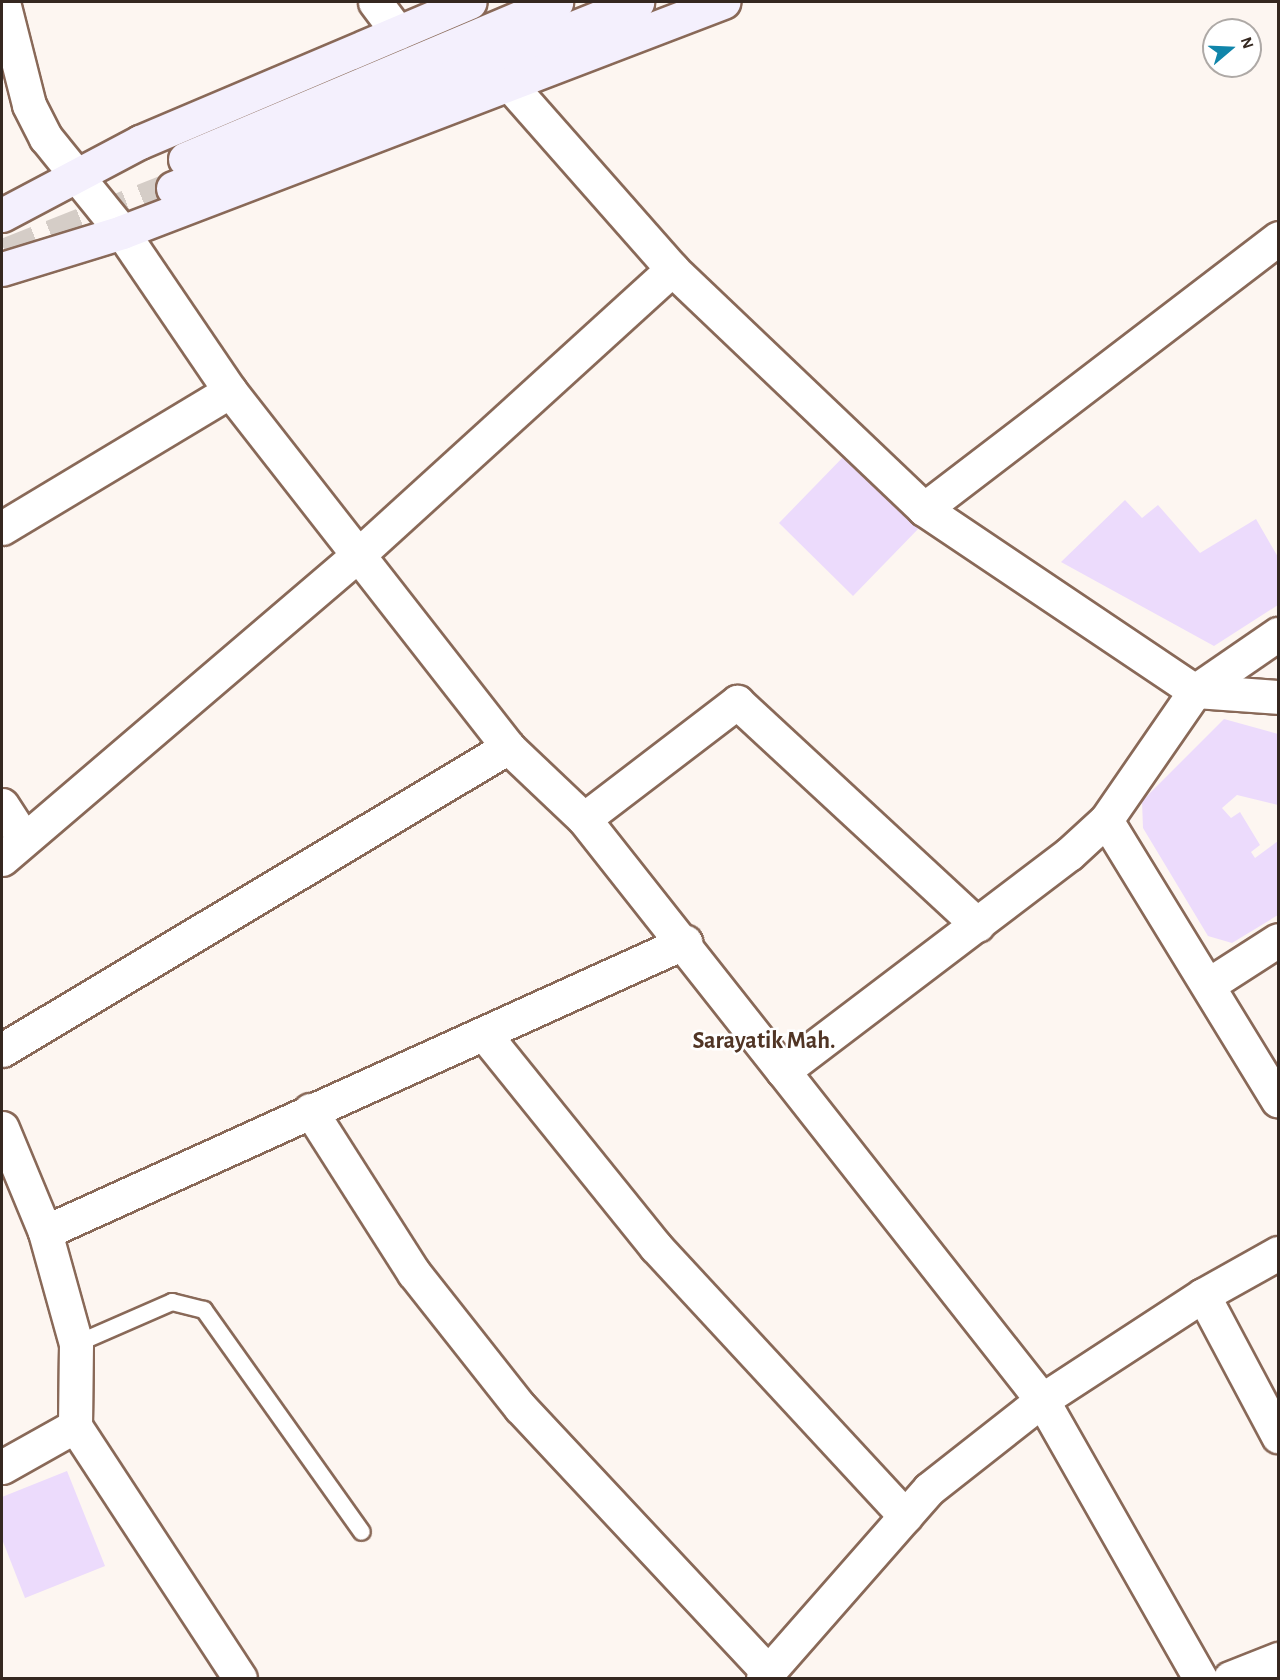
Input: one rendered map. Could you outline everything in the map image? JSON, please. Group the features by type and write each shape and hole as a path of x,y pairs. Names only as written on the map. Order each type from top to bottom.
{"main road":[{"path":"2,215 77,175 470,2"},
{"path":"556,2 168,178 637,2"},
{"path":"2,269 122,232 723,2"}],"street":[{"path":"3,2 29,105 46,138 122,232 230,391 508,747 584,819 685,942 783,1071 1042,1400 1200,1678"},
{"path":"375,2 398,32"},
{"path":"510,85 672,269 924,509 1195,691 1278,697"},
{"path":"924,509 1278,238"},
{"path":"2,805 12,848 358,555 672,269"},
{"path":"2,528 230,391"},
{"path":"783,1071 978,925 1106,820 1195,691 1278,634"},
{"path":"584,819 737,702 978,925"},
{"path":"2,1050 508,747"},
{"path":"1106,820 1278,1101"},
{"path":"1208,985 1278,940"},
{"path":"45,1232 310,1110 485,1035 685,942"},
{"path":"485,1035 656,1247 905,1516"},
{"path":"310,1110 414,1273 520,1407 766,1675 929,1489 1042,1400 1203,1295 1278,1253"},
{"path":"2,1128 45,1232 76,1344 75,1426 240,1678"},
{"path":"1203,1295 1274,1415"},
{"path":"2,1467 75,1426"},
{"path":"1230,1678 1278,1659"}],"lane":[{"path":"76,1344 172,1302 204,1310 362,1532"}],"building":[{"path":"847,453 921,526 853,596 779,523"},
{"path":"1125,500 1142,518 1158,505 1200,553 1256,519 1278,557 1278,605 1214,646 1061,562"},
{"path":"1224,719 1278,734 1278,805 1237,795 1222,808 1231,818 1240,812 1260,845 1251,852 1255,858 1278,841 1278,915 1232,943 1208,936 1143,828 1142,801"},
{"path":"67,1471 105,1566 25,1598 2,1539 2,1497"}],"tunnel":[{"path":"6,254 173,188"}],"district":[{"name":"Sarayatik Mah.","path":"764,1042"}]}
